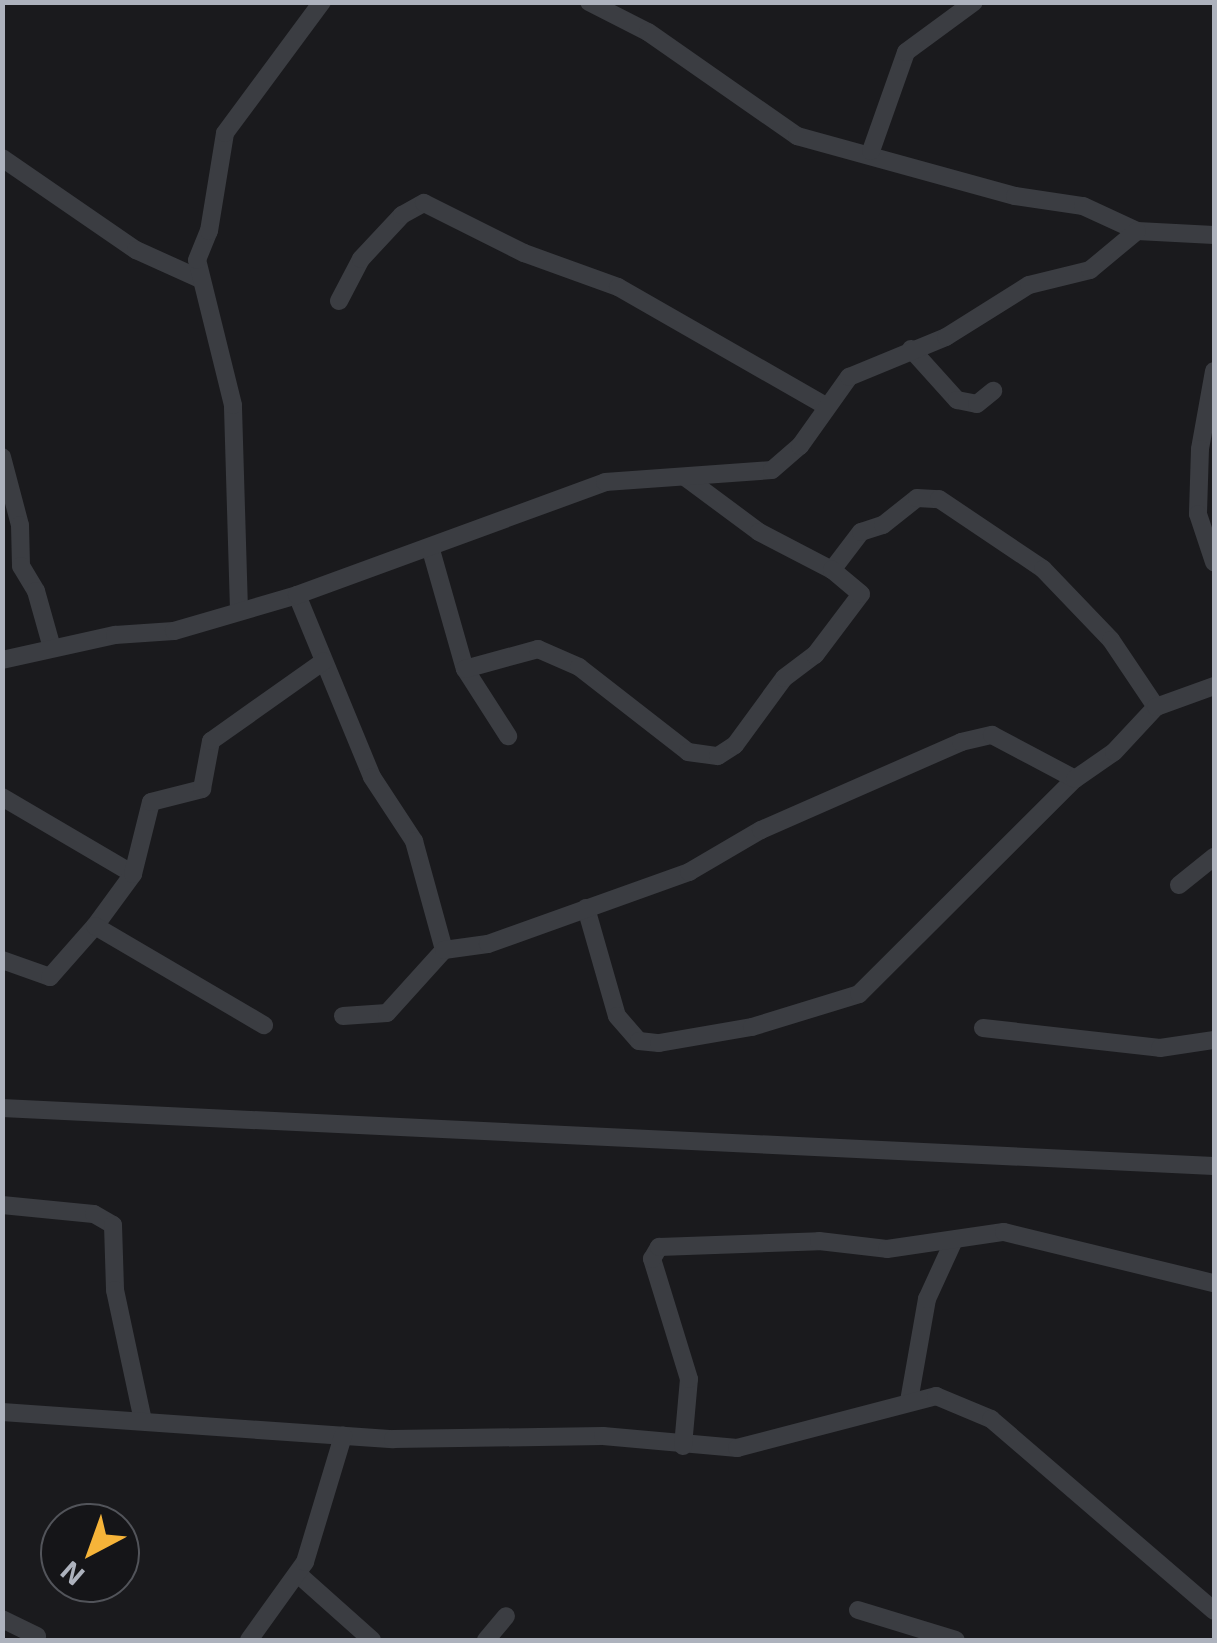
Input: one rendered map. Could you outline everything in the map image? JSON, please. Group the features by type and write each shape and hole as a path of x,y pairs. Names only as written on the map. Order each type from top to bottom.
{"street":[{"path":"239,610 233,405 198,278 225,133 322,2"},
{"path":"589,2 648,32 780,128 871,151 1016,196 1083,206 1137,231 1214,235"},
{"path":"871,151 906,52 974,2"},
{"path":"2,158 136,250 198,278"},
{"path":"339,301 361,258 402,215 424,203 524,253 618,287 824,405"},
{"path":"2,660 52,648 174,631 297,595 432,550 605,482 772,470 800,446 824,405 850,377 946,337 1029,285 1090,270 1137,231"},
{"path":"910,349 957,400 977,404 993,392"},
{"path":"1214,370 1200,449 1198,514 1214,562"},
{"path":"2,458 20,525 21,566 36,590 52,648"},
{"path":"464,669 538,649 580,666 688,752 718,756 735,745 784,678 815,655 860,594 832,570 759,532 685,477"},
{"path":"832,570 862,532 883,525 917,498 938,499 1043,569 1111,640 1156,707"},
{"path":"432,550 464,669 508,736"},
{"path":"297,595 372,777 414,841 444,950"},
{"path":"2,960 50,977 95,926 133,874 151,802 202,789 211,741 324,661"},
{"path":"586,908 618,1016 639,1041 659,1044 752,1027 859,994 1075,779 1092,772 1156,707 1214,686"},
{"path":"343,1016 386,1013 444,950 488,944 689,872 760,830 974,739 992,735 1075,779"},
{"path":"2,797 133,874"},
{"path":"1179,885 1214,857"},
{"path":"95,926 264,1025"},
{"path":"983,1028 1160,1048 1214,1040"},
{"path":"2,1108 1214,1166"},
{"path":"2,1205 94,1214 113,1225 115,1290 143,1421"},
{"path":"683,1446 689,1380 652,1259 659,1247 819,1241 888,1250 1019,1234 1214,1283"},
{"path":"908,1401 926,1299 954,1240"},
{"path":"2,1412 342,1436 494,1442 603,1436 737,1448 908,1401 960,1400 991,1420 1214,1611"},
{"path":"249,1640 299,1575 342,1436"},
{"path":"299,1575 372,1640"},
{"path":"858,1610 956,1640"},
{"path":"486,1640 506,1616"},
{"path":"2,1619 37,1636"}]}
